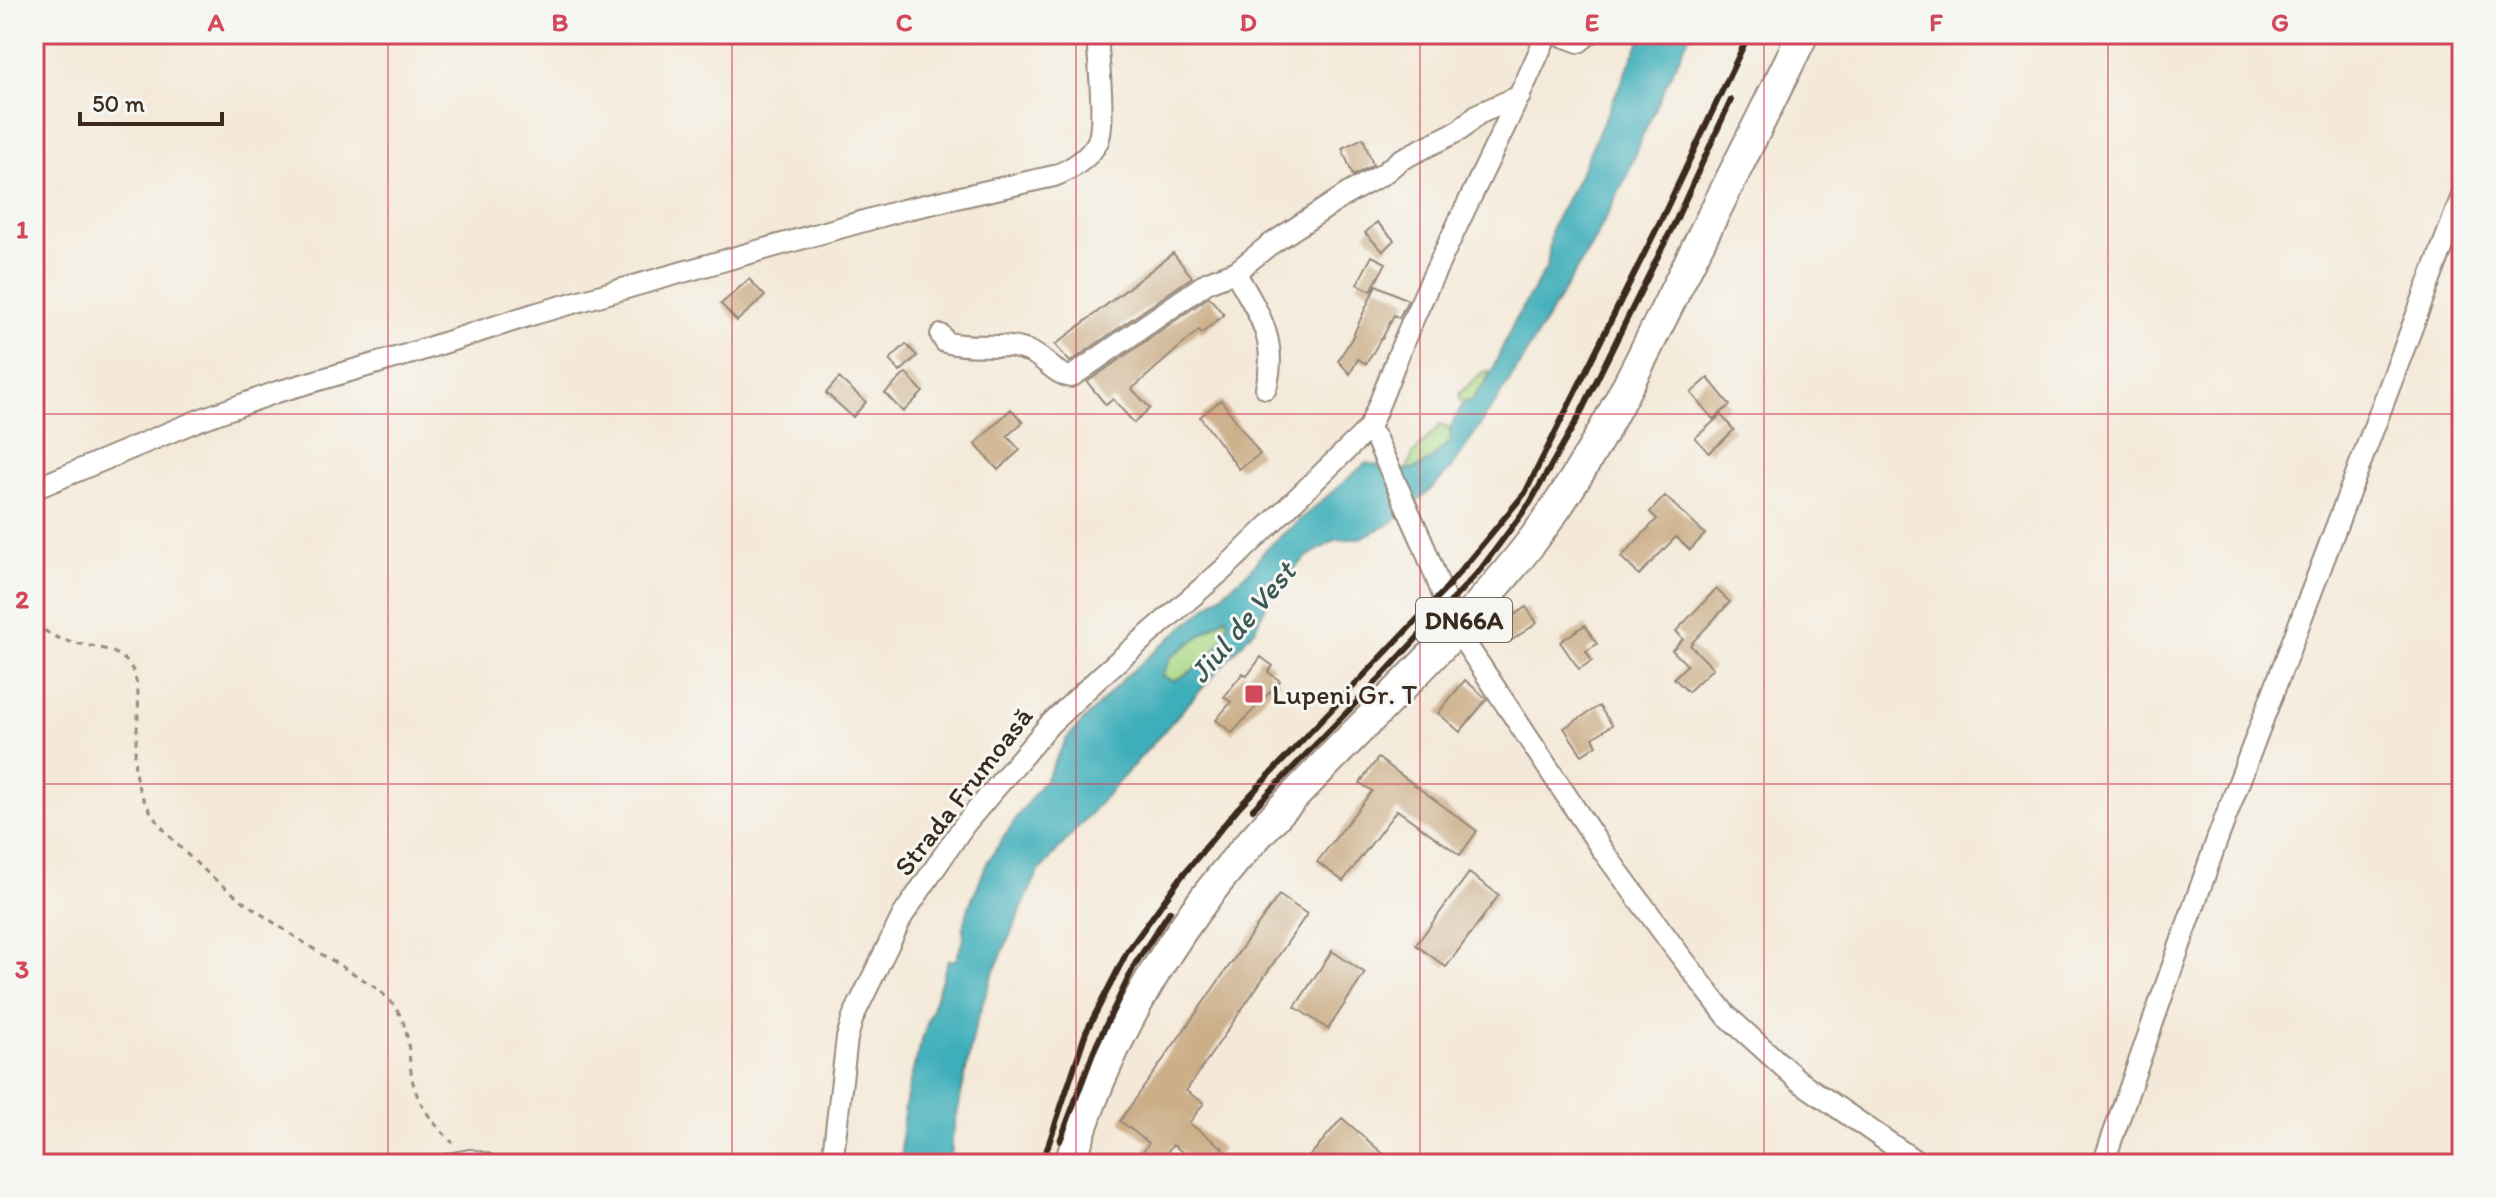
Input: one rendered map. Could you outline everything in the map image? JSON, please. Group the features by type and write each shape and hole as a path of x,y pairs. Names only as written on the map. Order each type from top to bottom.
{"main road":[{"name":"DN66A","path":"1070,1164 1079,1132 1125,1029 1154,976 1220,879 1254,839 1456,629 1533,539 1562,499 1632,378 1803,34"}],"street":[{"path":"34,489 199,420 277,392 534,314 903,210 1054,176 1072,169 1098,141 1097,34"},
{"path":"1547,34 1411,324 1372,434 1422,541 1456,629 1603,851 1726,1015 1799,1081 1920,1164"},
{"path":"1557,34 1579,42 1589,34"},
{"path":"941,335 945,342 961,347 1026,350 1040,357 1060,375 1071,377 1208,282 1235,272 1268,246 1383,174 1400,160 1460,130 1478,114 1520,96"},
{"path":"2103,1164 2222,825 2462,196"},
{"path":"1235,272 1268,338 1272,354 1266,388"},
{"name":"Strada Frumoasă","path":"832,1164 847,1038 853,1017 903,915 965,824 1050,724 1372,434"},
{"path":"448,1164 478,1162"}],"path":[{"path":"34,624 61,639 102,648 127,662 133,676 139,712 135,769 141,796 160,825 198,865 245,902 372,986 393,1004 403,1019 409,1041 413,1082 421,1103 447,1137 478,1162"}],"green space":[{"path":"1484,371 1490,371 1471,402 1460,401 1459,394"},
{"path":"1441,424 1450,428 1452,439 1426,464 1406,472 1413,454"},
{"path":"1228,616 1224,637 1211,655 1173,681 1162,676 1171,657"}],"water":[{"name":"Jiul de Vest","path":"1643,34 1690,34 1626,178 1595,239 1507,385 1450,470 1390,524 1360,538 1336,540 1308,556 1275,587 1255,629 1038,872 991,978 975,1027 952,1138 951,1164 903,1164 901,1141 908,1090 948,960 956,960 969,907 987,863 1048,775 1067,738 1126,676 1248,572 1267,548 1366,463 1394,469 1413,469 1430,460 1451,440 1450,428 1464,402 1471,401 1487,381 1516,318 1547,267 1552,227 1576,182","holes":["1227,616 1227,626 1218,646 1202,663 1173,681 1162,676 1171,657"]}],"building":[{"path":"1363,138 1373,165 1353,176 1342,148"},
{"path":"1377,222 1394,240 1383,251 1365,233"},
{"path":"1173,253 1192,277 1070,362 1055,345"},
{"path":"1372,256 1386,263 1371,291 1357,284"},
{"path":"749,279 765,296 737,321 721,304"},
{"path":"1376,285 1408,300 1399,318 1394,315 1366,364 1358,359 1350,374 1338,361"},
{"path":"1209,297 1224,315 1202,333 1199,330 1132,389 1150,408 1134,423 1113,399 1106,405 1087,382"},
{"path":"906,344 917,356 900,372 889,360"},
{"path":"906,373 923,392 903,412 885,393"},
{"path":"839,378 866,402 853,417 826,393"},
{"path":"1708,378 1730,405 1713,419 1691,393"},
{"path":"1221,400 1260,454 1239,469 1200,417"},
{"path":"1011,409 1023,422 1007,436 1020,450 998,470 975,444"},
{"path":"1721,415 1734,430 1709,453 1695,438"},
{"path":"1665,496 1705,534 1690,550 1676,537 1639,575 1621,557 1657,519 1650,512"},
{"path":"1716,589 1730,602 1690,645 1713,668 1688,692 1674,678 1687,665 1672,650 1683,639 1676,631"},
{"path":"1526,607 1537,623 1509,642 1493,618 1508,609 1513,616"},
{"path":"1585,625 1597,644 1586,651 1592,661 1579,669 1560,642"},
{"path":"1261,657 1273,666 1268,672 1280,681 1232,733 1216,720 1231,702 1224,697 1243,673 1247,676"},
{"path":"1465,680 1487,699 1460,732 1438,713"},
{"path":"1599,706 1612,725 1593,738 1597,745 1582,755 1564,728"},
{"path":"1378,758 1477,831 1460,855 1397,810 1343,881 1317,862 1372,791 1360,783"},
{"path":"1469,873 1499,895 1446,967 1416,945"},
{"path":"1279,895 1307,914 1186,1091 1204,1103 1189,1123 1223,1148 1211,1164 1199,1164 1173,1145 1156,1164 1134,1164 1149,1143 1120,1121"},
{"path":"1332,951 1365,973 1328,1029 1295,1007"},
{"path":"1342,1118 1395,1164 1303,1164"}],"railway":[{"path":"1042,1164 1086,1032 1127,952 1182,876 1238,808 1443,592 1525,493 1662,218 1749,34"},
{"path":"1253,809 1480,570 1530,503 1579,416 1676,220 1731,100"},
{"path":"1060,1141 1095,1048 1135,964 1170,911"}],"place":[{"name":"Lupeni Gr. T","path":"1254,694"}]}
